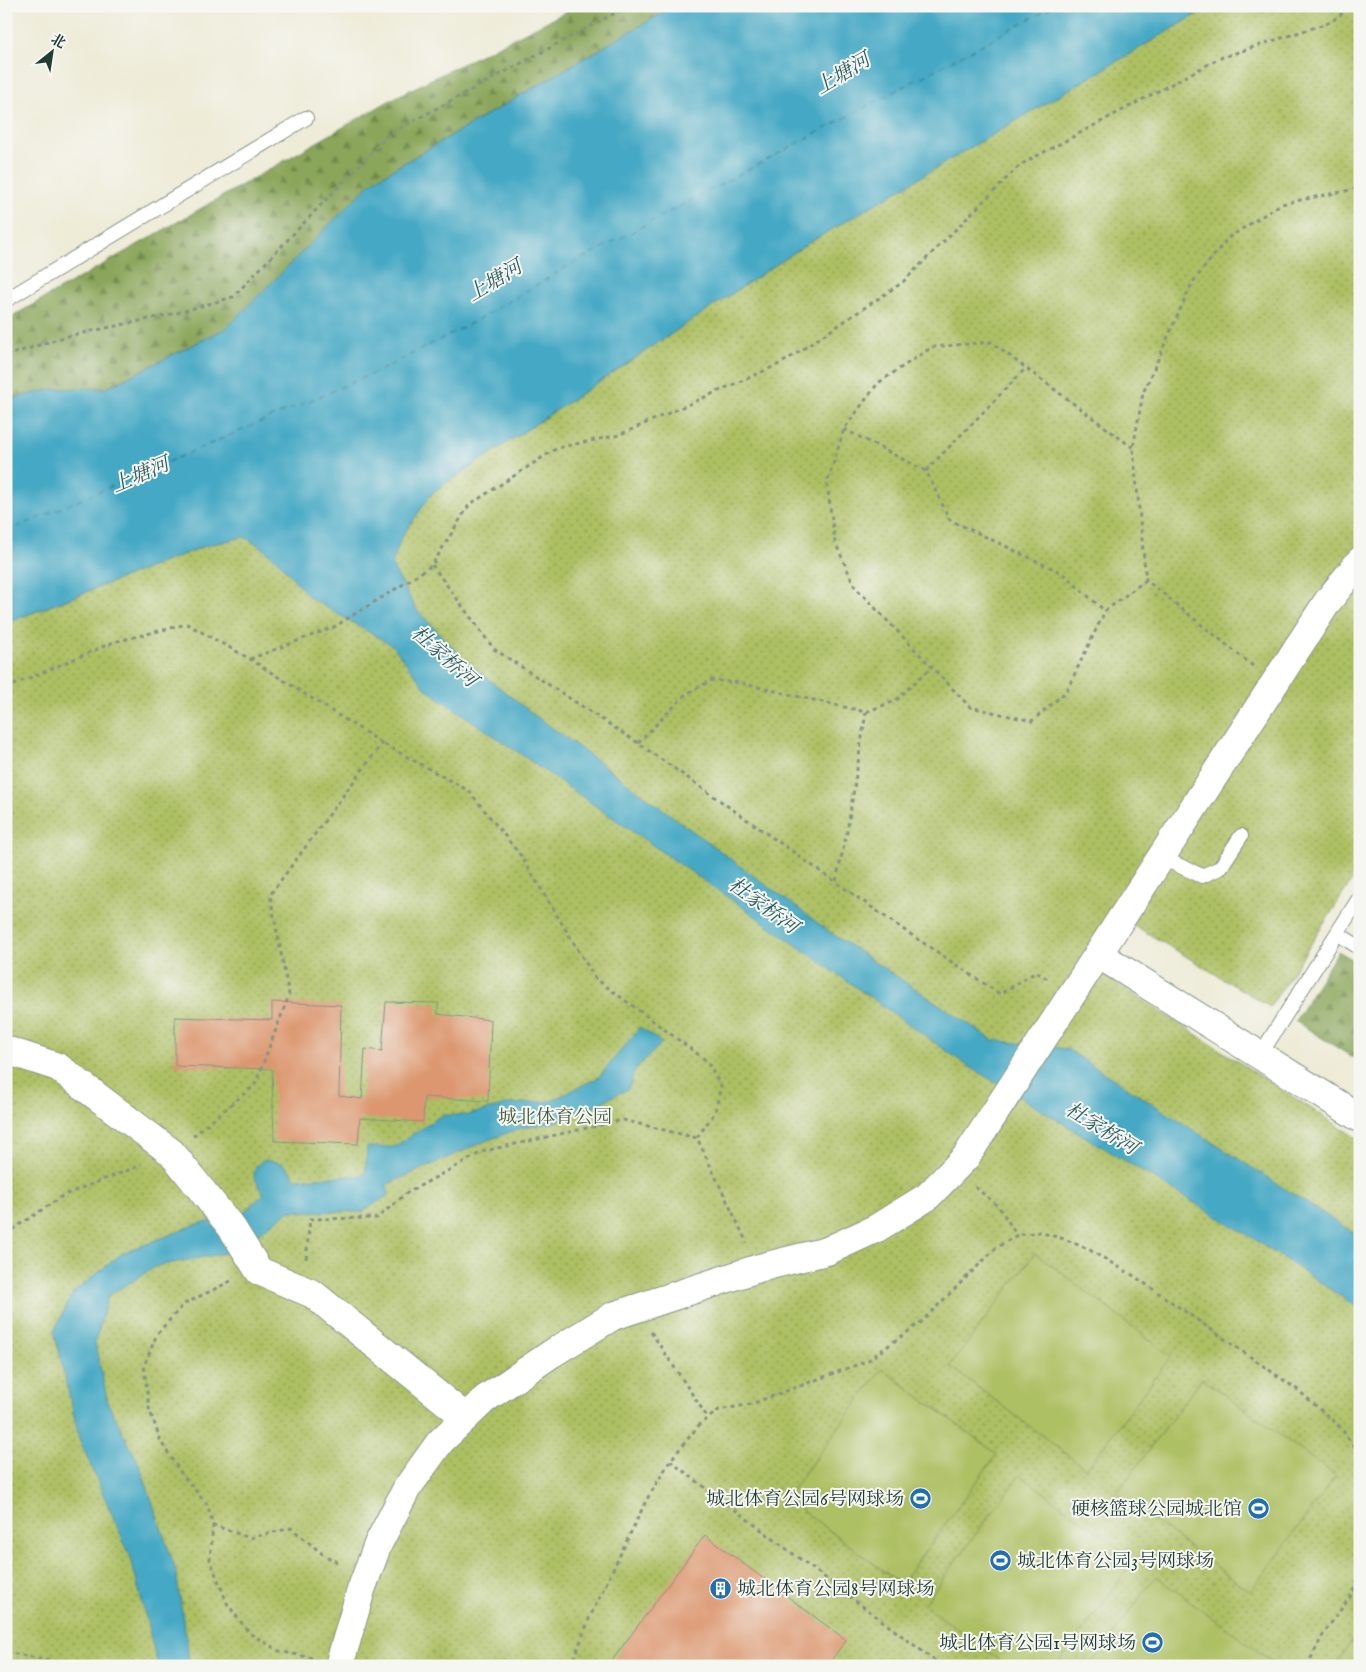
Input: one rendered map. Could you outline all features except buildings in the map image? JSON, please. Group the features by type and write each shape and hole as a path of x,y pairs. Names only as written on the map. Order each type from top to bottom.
{"street":[{"path":"339,1665 366,1576 378,1544 408,1488 440,1442 485,1399 551,1354 614,1316 760,1268 827,1251 877,1228 927,1197 966,1157 985,1132 1160,857 1328,601 1360,561"},
{"path":"1098,954 1360,1118"},
{"path":"6,1050 58,1067 172,1153 232,1228 260,1271 312,1294 466,1417"}],"lane":[{"path":"6,300 306,118"},
{"path":"1160,857 1202,876 1220,868 1241,836"},
{"path":"1260,1056 1360,897"},
{"path":"1337,934 1360,948"}],"path":[{"path":"6,356 64,337 233,297 389,134 628,6"},
{"path":"250,659 334,627 432,565 469,505 557,448 619,435 782,363 903,282 1020,165 1220,58 1331,22 1352,6"},
{"path":"1274,684 1146,580 1134,448 1143,394 1192,283 1228,238 1281,204 1360,188"},
{"path":"1134,448 991,342 932,347 878,383 844,429 827,484 835,542 855,587 970,707 1032,721 1066,692 1105,611 1146,580"},
{"path":"926,471 1025,369"},
{"path":"844,429 926,471 950,520 1062,573 1105,611"},
{"path":"432,565 494,649 638,743 1000,994 1036,972 1072,994"},
{"path":"6,688 114,642 187,624 250,659 382,743 469,791 521,856 595,978 707,1061 720,1086 715,1112 698,1138"},
{"path":"638,743 686,694 712,680 740,683 866,712 895,701 932,667"},
{"path":"836,881 847,832 866,712"},
{"path":"6,1234 64,1195 172,1153 255,1084 289,996 270,895 382,743"},
{"path":"312,1294 306,1259 310,1218 377,1218 407,1193 484,1151 585,1128 624,1120 698,1138"},
{"path":"698,1138 760,1268"},
{"path":"946,1177 978,1188 999,1207 1018,1235"},
{"path":"571,1666 589,1619 647,1499 670,1461 699,1425 719,1410 751,1404 867,1361 920,1323 996,1248 1018,1235 1039,1232 1064,1239 1088,1249 1134,1276 1298,1390 1340,1427 1360,1455"},
{"path":"260,1271 245,1274 184,1304 156,1334 144,1366 149,1408 161,1442 183,1476 207,1504 213,1525 210,1560 227,1603 249,1633 279,1651 339,1665"},
{"path":"636,1309 708,1418"},
{"path":"670,1461 942,1666"},
{"path":"213,1525 250,1538 291,1528 325,1556 366,1576"},
{"path":"1307,1666 1324,1633 1350,1597 1360,1577"},
{"path":"6,1652 77,1666"}],"green space":[{"path":"578,6 674,6 373,181 226,328 107,388 53,389 6,400 6,320 396,97"},
{"name":"城北体育公园","path":"1211,6 1360,6 1360,868 1270,1007 1109,910 1082,961 1360,1140 1360,1666 6,1666 6,623 208,545 433,492 807,244"},
{"path":"1338,951 1360,964 1360,1062 1295,1021"},
{"path":"1035,1253 1171,1356 1086,1469 950,1366"},
{"path":"882,1369 997,1454 901,1584 786,1498"},
{"path":"1202,1378 1336,1476 1250,1592 1117,1493"},
{"path":"1020,1475 1135,1560 1056,1666 1007,1666 924,1604"},
{"name":"城北体育公园1号网球场","path":"1156,1576 1271,1661 1268,1666 1090,1666"},
{"path":"1360,1629 1360,1666 1335,1666"}],"water":[{"path":"674,6 1211,6 807,244 433,492 401,538 392,565 416,609 467,662 528,710 837,937 993,1040 1067,1049 1360,1237 1360,1309 1251,1237 965,1064 745,909 426,689 393,646 310,598 279,562 260,546 244,537 208,545 6,623 6,400 53,389 107,388 226,328 373,181"},
{"path":"640,1027 662,1043 635,1070 629,1088 591,1108 555,1122 521,1128 483,1142 386,1185 390,1194 362,1212 290,1211 231,1252 157,1266 108,1296 95,1343 108,1403 140,1466 176,1571 190,1666 158,1666 131,1558 80,1441 54,1331 73,1293 121,1254 197,1224 241,1215 264,1194 254,1177 256,1166 263,1160 283,1164 296,1179 365,1175 367,1147 394,1147 442,1115 467,1115 510,1104 551,1101 599,1077"}],"ferry route":[{"path":"6,532 381,370 472,323 574,263 1054,6"}],"place":[{"name":"城北体育公园6号网球场","path":"920,1498"},
{"name":"硬核篮球公园城北馆","path":"1258,1508"},
{"name":"城北体育公园3号网球场","path":"1001,1560"},
{"name":"城北体育公园8号网球场","path":"721,1588"},
{"name":"城北体育公园1号网球场","path":"1152,1642"}],"water label":[{"name":"上塘河","path":"842,73"},
{"name":"上塘河","path":"494,280"},
{"name":"上塘河","path":"140,474"},
{"name":"杜家桥河","path":"445,656"},
{"name":"杜家桥河","path":"764,905"},
{"name":"杜家桥河","path":"1102,1128"}]}
